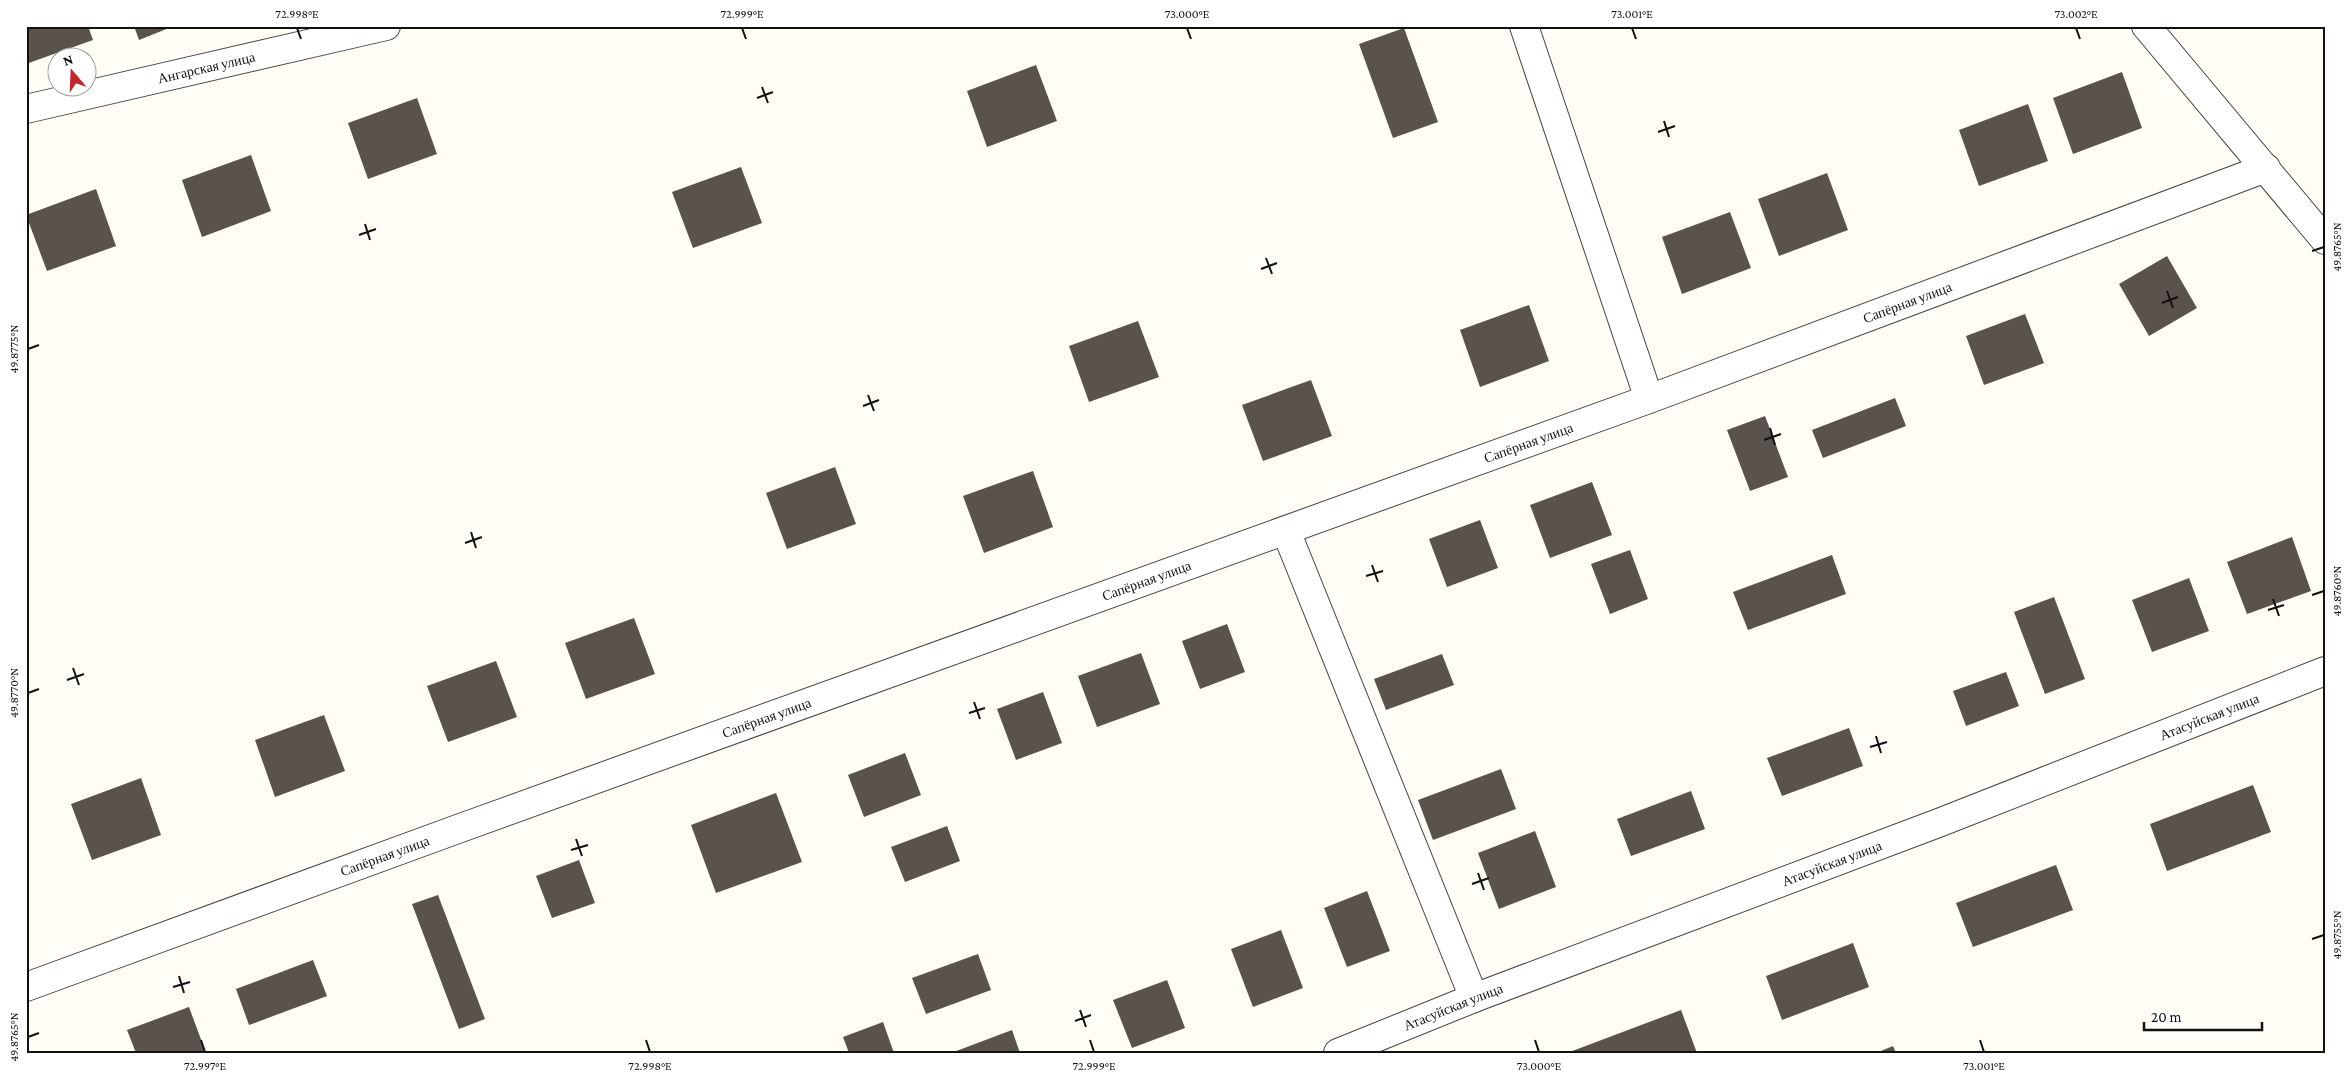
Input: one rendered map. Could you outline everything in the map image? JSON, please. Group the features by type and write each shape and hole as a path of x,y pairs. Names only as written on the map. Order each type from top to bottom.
{"street":[{"name":"Ангарская улица","path":"26,109 386,26"},
{"path":"1524,26 1649,399"},
{"path":"2146,26 2325,240"},
{"name":"Сапёрная улица","path":"26,987 473,823 1649,399 2266,168"},
{"path":"1286,531 1474,998"},
{"name":"Атасуйская улица","path":"1338,1053 1474,998 1941,822 2325,671"}],"building":[{"path":"26,26 88,26 93,40 71,48 48,48 48,56 26,64"},
{"path":"134,26 174,26 139,40"},
{"path":"1404,28 1438,122 1393,138 1359,44"},
{"path":"1036,65 1057,121 987,147 967,91"},
{"path":"2122,72 2142,128 2073,154 2053,98"},
{"path":"417,98 437,154 368,179 348,123"},
{"path":"2028,104 2048,161 1979,186 1959,130"},
{"path":"251,155 271,211 202,237 182,180"},
{"path":"741,167 762,223 693,248 672,192"},
{"path":"1827,173 1848,230 1779,256 1758,199"},
{"path":"96,189 116,246 47,271 26,215"},
{"path":"1730,212 1751,268 1682,294 1662,237"},
{"path":"2167,256 2197,308 2149,336 2119,284"},
{"path":"1529,305 1549,361 1480,387 1460,330"},
{"path":"2025,314 2044,363 1984,385 1966,336"},
{"path":"1138,321 1159,377 1089,402 1069,346"},
{"path":"1311,380 1332,436 1263,461 1242,405"},
{"path":"1895,398 1906,426 1823,458 1812,430"},
{"path":"1765,416 1788,477 1750,491 1727,430"},
{"path":"835,467 856,524 787,549 766,493"},
{"path":"1033,471 1053,527 984,553 963,496"},
{"path":"1592,482 1612,535 1550,558 1530,505"},
{"path":"1480,520 1498,568 1447,587 1429,539"},
{"path":"2292,537 2311,591 2247,614 2227,562"},
{"path":"1630,550 1648,599 1610,614 1591,564"},
{"path":"1832,555 1846,594 1748,630 1733,592"},
{"path":"2189,578 2209,631 2152,652 2132,600"},
{"path":"2054,597 2085,679 2045,694 2014,612"},
{"path":"634,618 655,674 586,699 565,643"},
{"path":"1227,624 1245,672 1200,689 1182,641"},
{"path":"1141,653 1160,704 1097,727 1078,676"},
{"path":"1442,654 1454,685 1386,710 1374,679"},
{"path":"496,661 517,717 448,742 427,686"},
{"path":"2006,672 2019,706 1966,726 1953,691"},
{"path":"1043,692 1062,743 1016,760 997,709"},
{"path":"324,715 345,771 275,797 255,740"},
{"path":"1849,728 1863,766 1782,796 1767,758"},
{"path":"905,753 921,795 864,817 848,775"},
{"path":"1501,769 1516,809 1433,840 1418,800"},
{"path":"141,778 161,835 92,860 71,804"},
{"path":"2253,785 2271,832 2167,871 2150,824"},
{"path":"1691,791 1705,829 1631,856 1617,819"},
{"path":"776,793 802,862 716,893 691,825"},
{"path":"947,826 960,861 905,882 891,847"},
{"path":"1535,831 1556,887 1499,909 1478,853"},
{"path":"579,860 595,903 552,918 536,876"},
{"path":"2056,865 2073,910 1973,947 1956,903"},
{"path":"1367,891 1390,951 1347,967 1324,908"},
{"path":"438,895 485,1019 459,1029 412,904"},
{"path":"1281,930 1303,988 1253,1007 1231,949"},
{"path":"1853,943 1869,987 1782,1020 1766,976"},
{"path":"978,954 991,990 926,1014 912,978"},
{"path":"313,960 327,996 249,1025 236,989"},
{"path":"1167,980 1185,1028 1132,1048 1113,1000"},
{"path":"189,1007 206,1053 136,1053 127,1030"},
{"path":"1681,1010 1697,1053 1567,1053"},
{"path":"883,1022 894,1053 849,1053 843,1037"},
{"path":"1012,1030 1020,1053 951,1053"},
{"path":"1893,1046 1896,1053 1876,1053"}]}
